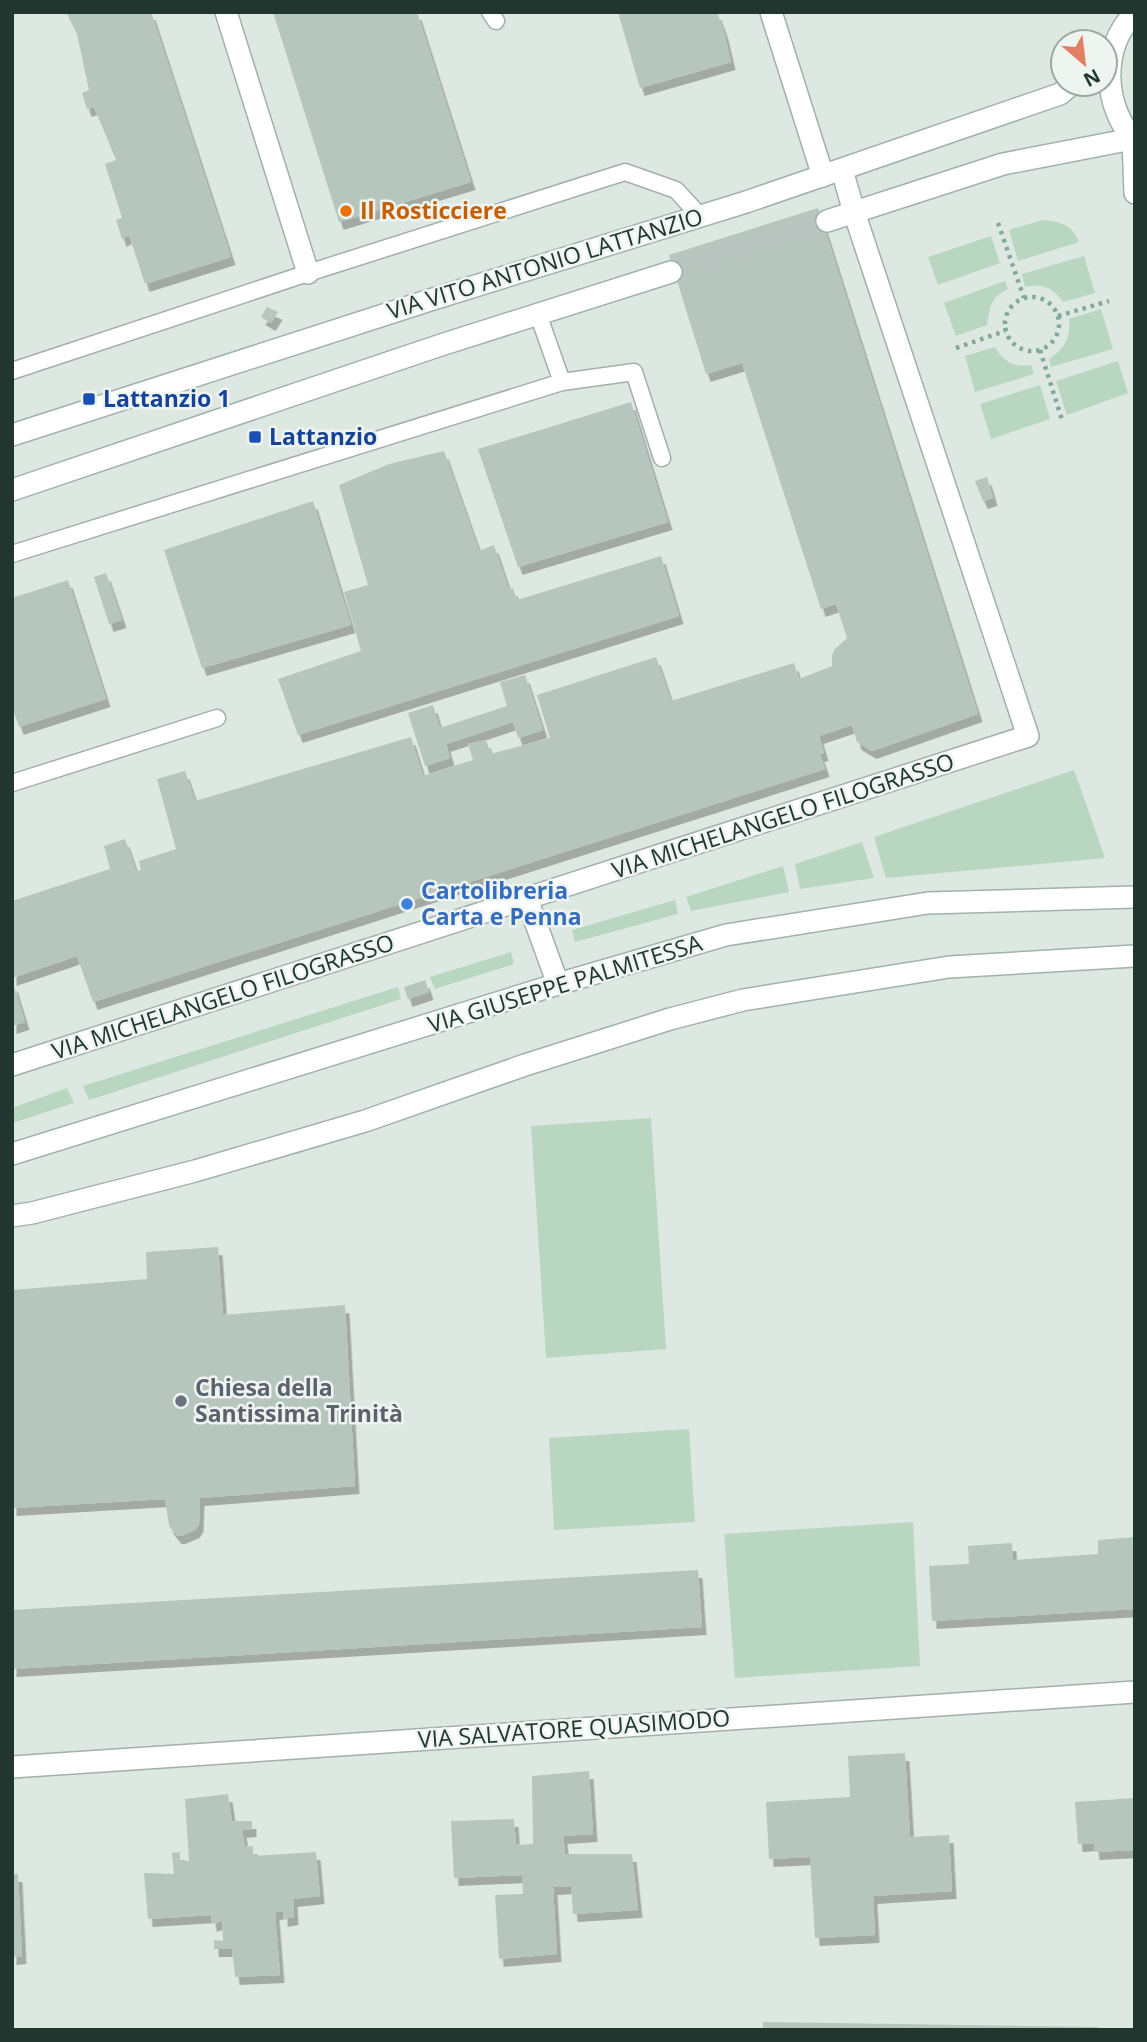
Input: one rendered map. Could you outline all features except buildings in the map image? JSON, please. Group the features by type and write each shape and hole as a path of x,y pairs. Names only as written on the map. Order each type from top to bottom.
{"street":[{"path":"226,12 308,273"},
{"path":"771,12 832,173 853,212"},
{"path":"1119,35 1135,13"},
{"name":"VIA VITO ANTONIO LATTANZIO","path":"12,435 700,216 1049,98"},
{"path":"1113,98 1116,112 1133,140 1135,193"},
{"path":"827,221 1003,164 1133,140"},
{"name":"VIA MICHELANGELO FILOGRASSO","path":"12,1065 1028,736 853,212"},
{"name":"VIA VITO ANTONIO LATTANZIO","path":"12,490 441,345 671,272"},
{"name":"VIA GIUSEPPE PALMITESSA","path":"12,1154 558,984 726,935 928,903 1135,897"},
{"path":"527,899 558,984"},
{"path":"12,1216 57,1207 261,1152 365,1121 670,1018 743,1000 949,967 1135,956"},
{"name":"VIA SALVATORE QUASIMODO","path":"12,1767 1135,1692"}],"lane":[{"path":"12,371 625,172 676,190 700,216"},
{"path":"538,314 562,382"},
{"path":"12,554 562,382 634,372 662,458"},
{"path":"12,783 218,718"}],"path":[{"path":"998,223 1024,298"},
{"path":"1038,297 1046,301 1054,307 1058,316 1058,333 1040,350 1031,351 1015,346 1005,331 1006,313 1012,305 1024,298 1038,297"},
{"path":"1058,316 1109,301"},
{"path":"956,348 1005,331"},
{"path":"1040,350 1063,424"}],"green space":[{"path":"1042,220 1065,225 1079,242 1018,261 1009,230"},
{"path":"991,236 1000,263 938,285 928,257"},
{"path":"1084,256 1095,293 1063,302 1056,293 1047,288 1025,287 1022,274"},
{"path":"1005,281 1008,289 992,303 987,325 956,336 944,303"},
{"path":"1101,309 1113,349 1051,367 1049,359 1063,347 1068,337 1069,319"},
{"path":"995,347 1010,363 1019,366 1031,365 1034,374 975,392 965,356"},
{"path":"1118,361 1128,393 1067,415 1056,381"},
{"path":"1040,385 1050,419 991,439 980,404"},
{"path":"1074,770 1105,858 886,878 874,837"},
{"path":"862,842 874,878 800,889 795,864"},
{"path":"783,866 789,892 691,911 686,897"},
{"path":"675,900 678,914 575,942 572,930"},
{"path":"511,952 514,964 435,989 430,977"},
{"path":"398,987 401,999 89,1100 83,1086"},
{"path":"67,1088 74,1103 12,1123 12,1108"},
{"path":"651,1118 666,1349 546,1358 531,1126"},
{"path":"689,1429 695,1522 554,1530 549,1438"},
{"path":"913,1522 920,1666 735,1678 724,1534"}],"tunnel":[{"path":"671,272 827,221"}],"place":[{"name":"Il Rosticciere","path":"346,211"},
{"name":"Lattanzio 1","path":"89,399"},
{"name":"Lattanzio","path":"255,437"},
{"name":"Cartolibreria Carta e Penna","path":"407,904"},
{"name":"Chiesa della Santissima Trinità","path":"181,1401"}]}
